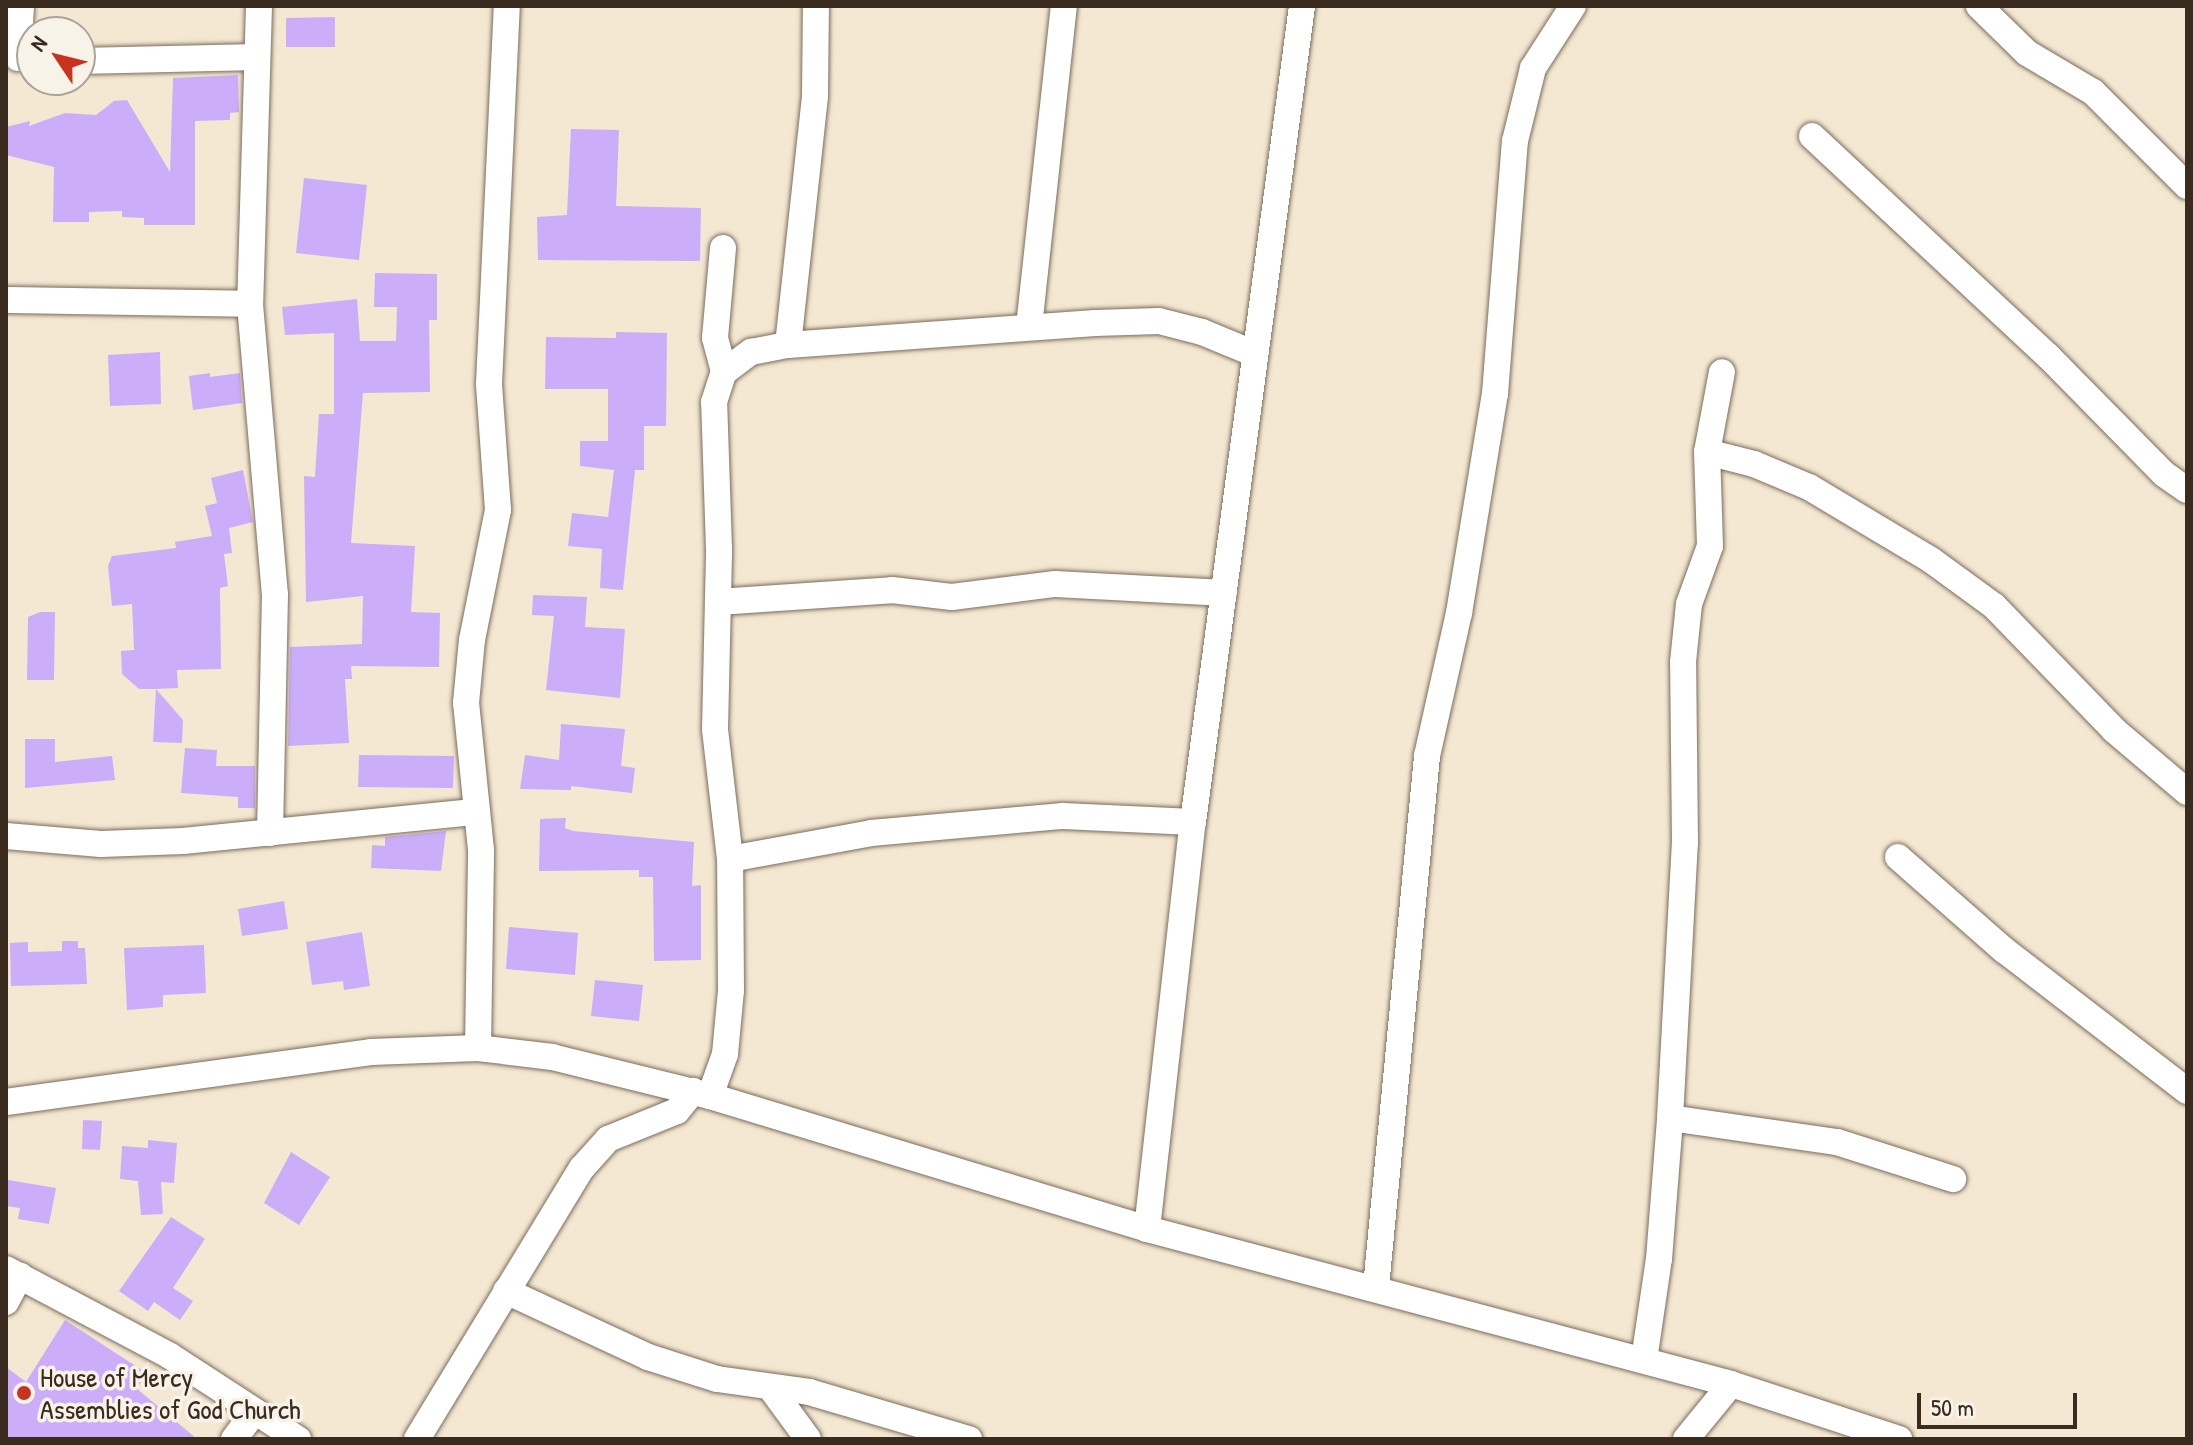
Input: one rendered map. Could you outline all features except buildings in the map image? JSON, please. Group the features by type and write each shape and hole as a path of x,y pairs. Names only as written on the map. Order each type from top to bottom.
{"street":[{"path":"259,6 250,304 275,594 270,833"},
{"path":"478,1048 481,850 474,812 466,703 472,640 498,510 489,384 507,6"},
{"path":"788,345 815,96 816,6"},
{"path":"1029,327 1064,6"},
{"path":"1147,1229 1193,822 1302,6"},
{"path":"1376,1287 1427,756 1459,613 1495,394 1515,141 1533,68 1573,6"},
{"path":"1979,6 2027,53 2093,92 2187,186"},
{"path":"96,61 257,57"},
{"path":"1812,136 2048,356 2164,474 2187,490"},
{"path":"417,1439 582,1168 608,1139 677,1111 702,1093 725,1054 731,990 730,859 715,742 718,602 714,402 724,372 715,338 723,248"},
{"path":"6,300 250,304"},
{"path":"724,372 751,352 788,345 1029,327 1159,321 1202,332 1255,354"},
{"path":"1644,1360 1659,1259 1670,1118 1685,843 1683,662 1689,604 1710,546 1707,452 1722,372"},
{"path":"1707,452 1754,464 1809,487 1931,560 1994,606 2114,730 2187,792"},
{"path":"718,602 892,590 952,597 1055,584 1224,593"},
{"path":"6,836 101,844 270,833 474,812"},
{"path":"730,859 871,833 1063,816 1193,822"},
{"path":"1898,857 2004,950 2187,1091"},
{"path":"6,1102 371,1052 478,1048 601,1067 702,1093 1147,1229 1376,1287 1731,1384 1899,1439"},
{"path":"1670,1118 1837,1142 1953,1179"},
{"path":"6,1302 13,1273 170,1356 298,1439"},
{"path":"506,1291 648,1357 717,1379 809,1392 969,1439"},
{"path":"1686,1439 1731,1384"},
{"path":"770,1387 808,1439"},
{"path":"234,1439 254,1412"}],"place":[{"name":"House of Mercy Assemblies of God Church","path":"24,1393"}]}
